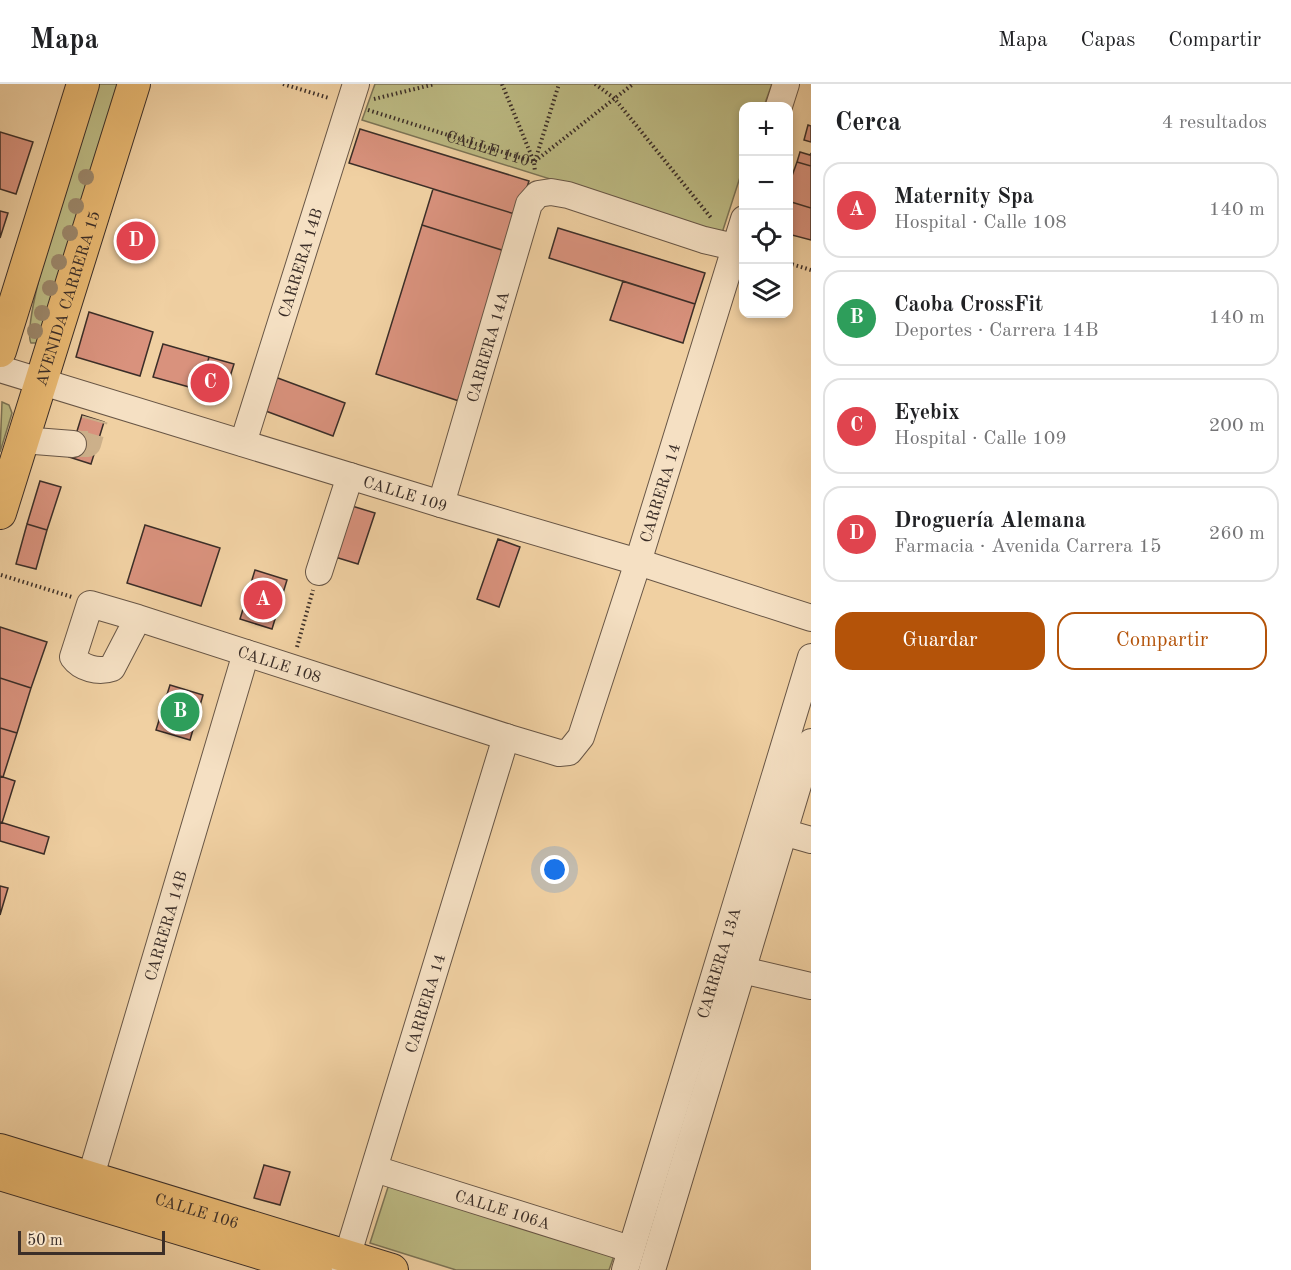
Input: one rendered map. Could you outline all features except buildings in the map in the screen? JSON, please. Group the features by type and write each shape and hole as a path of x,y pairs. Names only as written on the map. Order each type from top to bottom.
{"main road":[{"path":"0,351 83,84"},
{"name":"AVENIDA CARRERA 15","path":"0,513 134,84"},
{"name":"CALLE 106","path":"0,1150 88,1189 316,1270"},
{"name":"CALLE 106","path":"0,1174 88,1189 346,1263 392,1270"}],"street":[{"path":"780,102 786,84"},
{"name":"CARRERA 14B","path":"243,443 353,94"},
{"path":"538,194 551,192 568,195 734,248"},
{"name":"CARRERA 14A","path":"441,504 529,204 538,194"},
{"name":"CARRERA 14","path":"559,753 569,752 581,737 638,562 739,234"},
{"name":"CALLE 109","path":"0,369 41,380 97,409 243,443 638,562 811,618"},
{"path":"22,440 73,444"},
{"path":"319,572 350,476"},
{"path":"90,603 73,657 77,663 90,668 104,670 112,668 138,618"},
{"name":"CALLE 108","path":"90,603 559,753"},
{"name":"CARRERA 14B","path":"88,1189 246,653"},
{"name":"CARRERA 13A","path":"652,1270 731,967 772,829 811,657"},
{"name":"CARRERA 14","path":"346,1263 507,737"},
{"name":"CARRERA 13A","path":"772,829 811,742"},
{"path":"772,829 811,840"},
{"path":"731,967 811,986"},
{"name":"CARRERA 13A","path":"628,1259 731,967"},
{"name":"CALLE 106A","path":"375,1169 628,1259"}],"path":[{"name":"CALLE 110","path":"283,84 353,94 534,162 538,194"},
{"path":"353,94 435,84"},
{"path":"502,84 534,162"},
{"path":"534,162 559,84"},
{"path":"595,84 614,98 734,248"},
{"path":"534,162 633,84"},
{"path":"792,264 811,270"},
{"path":"291,668 319,572"},
{"path":"1,575 90,603"}],"shaded area":[{"path":"96,84 126,84 37,343 31,343 30,327 43,261"},
{"path":"375,84 772,84 765,102 739,102 739,180 722,233 362,120"},
{"path":"2,402 9,405 12,413 0,452"},
{"path":"390,1181 615,1253 609,1270 456,1270 370,1243"}],"tunnel":[{"path":"73,444 88,444 95,419"}],"place":[{"name":"Droguería Alemana","path":"136,241"},
{"name":"Eyebix","path":"210,383"},
{"name":"Maternity Spa","path":"263,600"},
{"name":"Caoba CrossFit","path":"180,712"}]}
